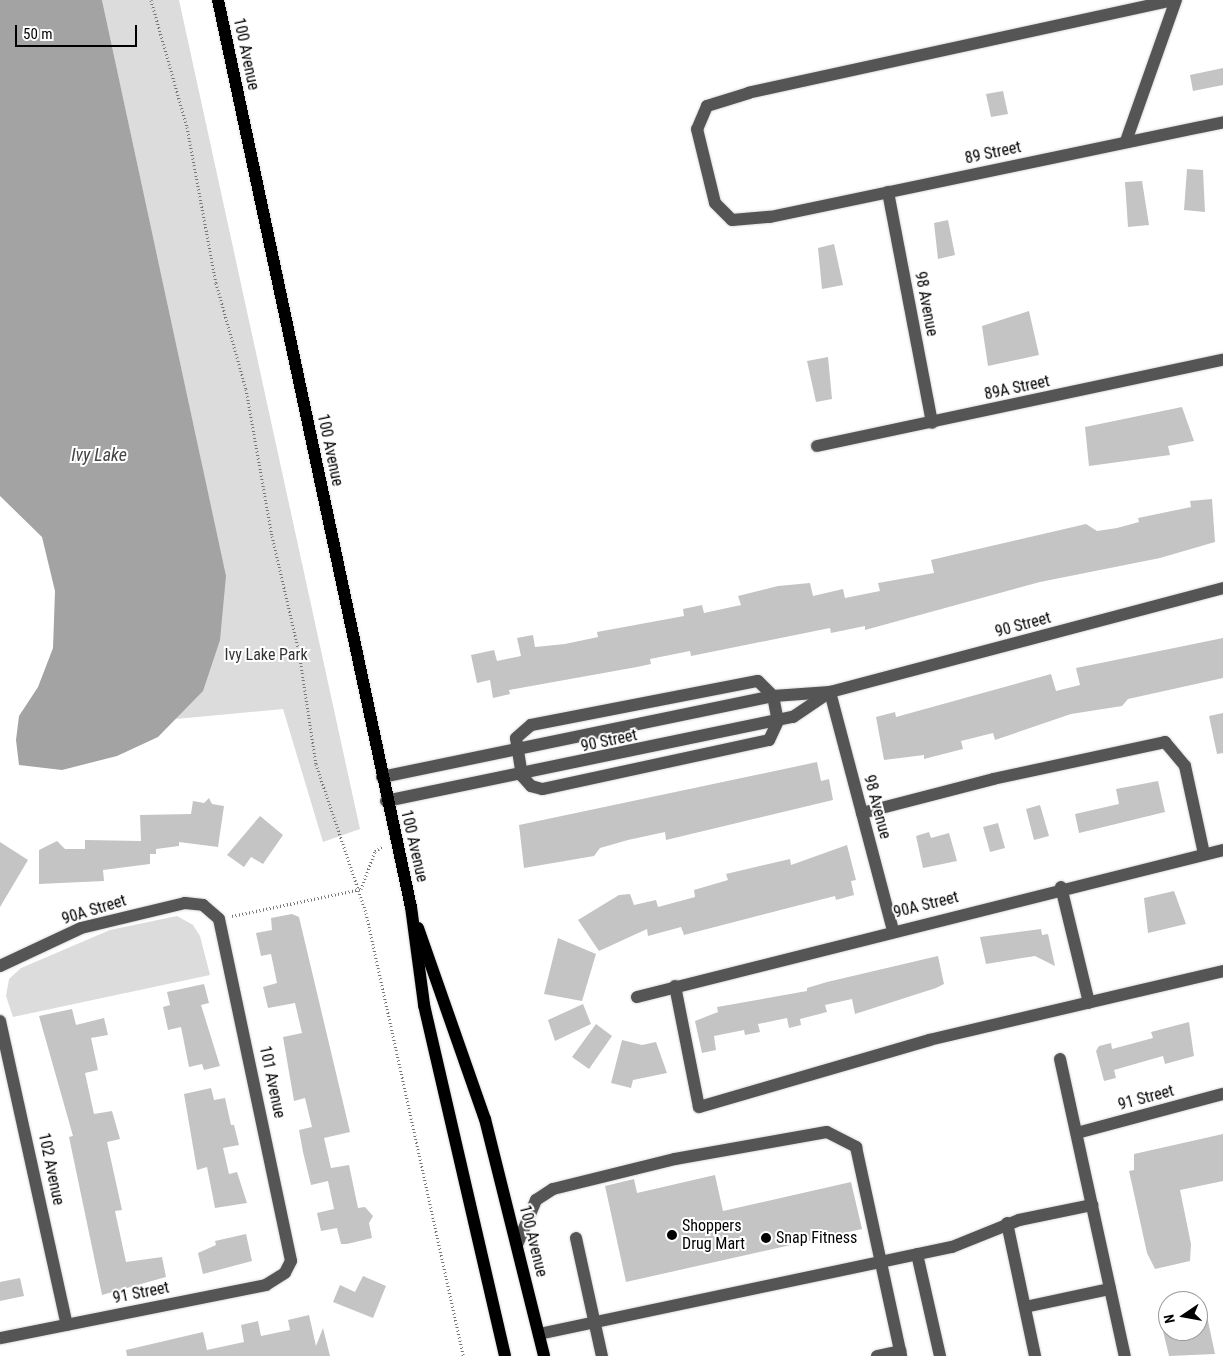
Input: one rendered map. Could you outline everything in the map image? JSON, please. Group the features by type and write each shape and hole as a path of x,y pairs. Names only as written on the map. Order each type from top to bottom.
{"main road":[{"name":"100 Avenue","path":"218,0 386,801 411,907 424,1006 505,1356"},
{"name":"100 Avenue","path":"411,907 485,1119 544,1356"}],"street":[{"path":"1126,141 1175,0"},
{"name":"89 Street","path":"1175,0 749,93 707,106 697,129 715,204 732,220 770,217 1223,122"},
{"name":"98 Avenue","path":"888,192 932,423"},
{"name":"89A Street","path":"817,446 1223,360"},
{"name":"90 Street","path":"382,777 773,696 830,692 1223,588"},
{"path":"758,681 773,696 778,721 769,740 756,745 542,789 531,786 522,776 515,750 516,738 531,725 721,685 758,681"},
{"name":"90 Street","path":"386,801 522,776 778,721 793,717 830,692"},
{"name":"98 Avenue","path":"830,692 892,930"},
{"path":"862,813 993,779 1165,742 1185,766 1204,854"},
{"name":"90A Street","path":"637,997 1061,887 1223,850"},
{"path":"1061,887 1089,1002"},
{"name":"90A Street","path":"0,966 91,924 185,903 203,905 219,919"},
{"name":"101 Avenue","path":"219,919 291,1248 285,1273"},
{"path":"676,986 699,1108 929,1040 1223,971"},
{"name":"102 Avenue","path":"0,1021 67,1325"},
{"path":"1060,1059 1124,1356"},
{"name":"91 Street","path":"1076,1133 1223,1094"},
{"path":"517,1245 536,1200 553,1188 675,1159 827,1132 856,1147 901,1353 880,1356"},
{"path":"539,1334 966,1243 1007,1223 1092,1205"},
{"path":"1007,1223 1035,1356"},
{"path":"576,1238 602,1356"},
{"path":"917,1254 940,1356"},
{"name":"91 Street","path":"0,1338 266,1285 285,1273"},
{"path":"1024,1306 1110,1288"}],"path":[{"path":"151,0 187,126 216,283 251,415 272,536 299,652 316,764 358,889 463,1356"},
{"path":"358,889 375,850 396,842"},
{"path":"219,919 358,889"}],"green space":[{"name":"Ivy Lake Park","path":"102,0 179,0 360,829 323,842 283,709 176,719 222,617 200,456"},
{"path":"177,916 193,925 200,936 210,975 13,1017 6,996 9,979 21,968 110,930"}],"water":[{"name":"Ivy Lake","path":"0,0 102,0 226,576 220,640 203,691 158,737 117,756 62,770 19,765 16,740 19,716 38,687 53,648 55,591 42,537 0,496"}],"building":[{"path":"1223,68 1223,85 1193,91 1190,75"},
{"path":"1003,91 1008,114 991,117 986,94"},
{"path":"1187,169 1203,170 1205,212 1184,210"},
{"path":"1142,181 1149,225 1128,227 1125,182"},
{"path":"948,220 955,255 938,259 934,223"},
{"path":"834,244 843,285 822,289 818,248"},
{"path":"1029,311 1039,355 988,366 982,326"},
{"path":"828,357 832,399 816,402 807,361"},
{"path":"1182,407 1194,441 1168,446 1170,455 1089,466 1085,427"},
{"path":"1212,499 1215,542 1160,558 1040,582 865,630 865,626 831,633 830,628 691,656 690,651 650,659 651,664 509,690 510,694 493,698 490,680 477,683 471,655 494,650 497,661 521,656 517,638 533,635 535,647 565,644 598,637 597,632 684,616 683,609 702,605 704,613 741,605 738,596 778,586 810,583 813,596 843,589 845,598 880,591 878,583 934,573 931,560 1086,524 1097,531 1117,528 1139,522 1138,518 1191,507 1190,501"},
{"path":"1223,638 1223,678 1128,699 1122,706 1071,714 995,740 993,733 961,741 963,749 924,759 924,755 884,760 876,717 895,712 896,717 1051,674 1056,691 1080,685 1076,668"},
{"path":"1223,713 1223,753 1217,754 1209,716"},
{"path":"817,762 821,781 829,779 833,800 666,840 665,832 628,840 600,848 594,856 524,868 519,825"},
{"path":"1158,781 1165,812 1079,833 1075,814 1119,804 1116,789"},
{"path":"209,798 212,804 224,806 218,847 179,842 179,846 156,849 156,854 150,854 150,864 103,870 104,881 39,884 39,850 57,841 65,849 85,849 85,840 141,841 140,815 191,814 193,801 204,803"},
{"path":"1040,805 1049,836 1034,840 1026,809"},
{"path":"260,816 283,835 263,864 251,857 244,867 227,855"},
{"path":"998,823 1005,848 990,852 983,827"},
{"path":"929,832 931,838 949,833 957,861 923,868 916,836"},
{"path":"0,842 28,860 0,907"},
{"path":"847,845 856,880 851,881 854,895 836,900 835,896 684,935 681,927 648,936 647,929 599,951 578,920 619,895 630,894 634,905 656,900 658,907 695,897 694,890 728,880 726,874 790,859 791,865"},
{"path":"1174,891 1186,924 1148,933 1144,898"},
{"path":"292,914 299,917 350,1132 324,1138 331,1168 349,1165 358,1208 365,1207 373,1216 369,1223 372,1238 347,1244 341,1244 337,1228 321,1231 317,1213 334,1209 328,1181 311,1185 303,1152 299,1130 312,1127 305,1098 294,1101 283,1037 302,1033 295,1003 268,1008 263,987 277,983 271,954 261,956 256,933 272,930 271,918"},
{"path":"1041,929 1042,935 1048,934 1055,966 1035,956 986,964 980,937"},
{"path":"558,938 596,954 582,1001 544,994"},
{"path":"938,956 944,984 936,988 855,1014 852,999 825,1005 827,1012 800,1019 801,1025 789,1028 787,1018 758,1024 760,1032 745,1035 744,1030 714,1036 716,1050 702,1053 695,1021 718,1012 717,1007 807,991 807,988 827,982"},
{"path":"204,984 209,1003 201,1005 220,1066 204,1070 202,1064 189,1067 181,1027 168,1030 163,1007 170,1005 167,992"},
{"path":"583,1004 591,1024 555,1041 548,1020"},
{"path":"72,1009 76,1025 104,1018 108,1035 91,1038 98,1070 85,1073 94,1114 112,1111 120,1139 107,1142 122,1210 115,1211 126,1262 162,1257 166,1277 102,1295 69,1137 73,1136 39,1016"},
{"path":"1189,1022 1194,1056 1165,1064 1163,1056 1114,1070 1116,1078 1104,1081 1096,1051 1099,1046 1111,1043 1112,1049 1153,1038 1151,1032"},
{"path":"596,1024 612,1036 589,1069 572,1057"},
{"path":"622,1040 642,1045 656,1042 667,1073 633,1080 631,1088 611,1083"},
{"path":"211,1088 214,1100 225,1098 231,1125 234,1125 239,1145 223,1148 229,1174 237,1172 247,1203 215,1208 207,1167 197,1170 184,1094"},
{"path":"1223,1134 1223,1181 1180,1190 1191,1244 1190,1261 1155,1269 1147,1253 1129,1171 1134,1170 1134,1154"},
{"name":"Shoppers Drug Mart","path":"715,1175 723,1211 851,1182 862,1229 626,1282 605,1186 634,1179 637,1193"},
{"path":"246,1234 252,1261 203,1274 198,1253 216,1245 215,1241"},
{"path":"363,1276 386,1286 373,1318 333,1302 340,1285 355,1292"},
{"path":"20,1278 24,1296 0,1301 0,1282"},
{"path":"309,1315 316,1346 323,1328 330,1356 127,1356 126,1350 203,1332 207,1350 244,1342 241,1325 258,1321 261,1336 290,1330 288,1320"},
{"path":"1208,1321 1215,1354 1169,1356 1165,1341 1208,1341"}],"place":[{"name":"Shoppers Drug Mart","path":"672,1235"},
{"name":"Snap Fitness","path":"766,1238"}]}
